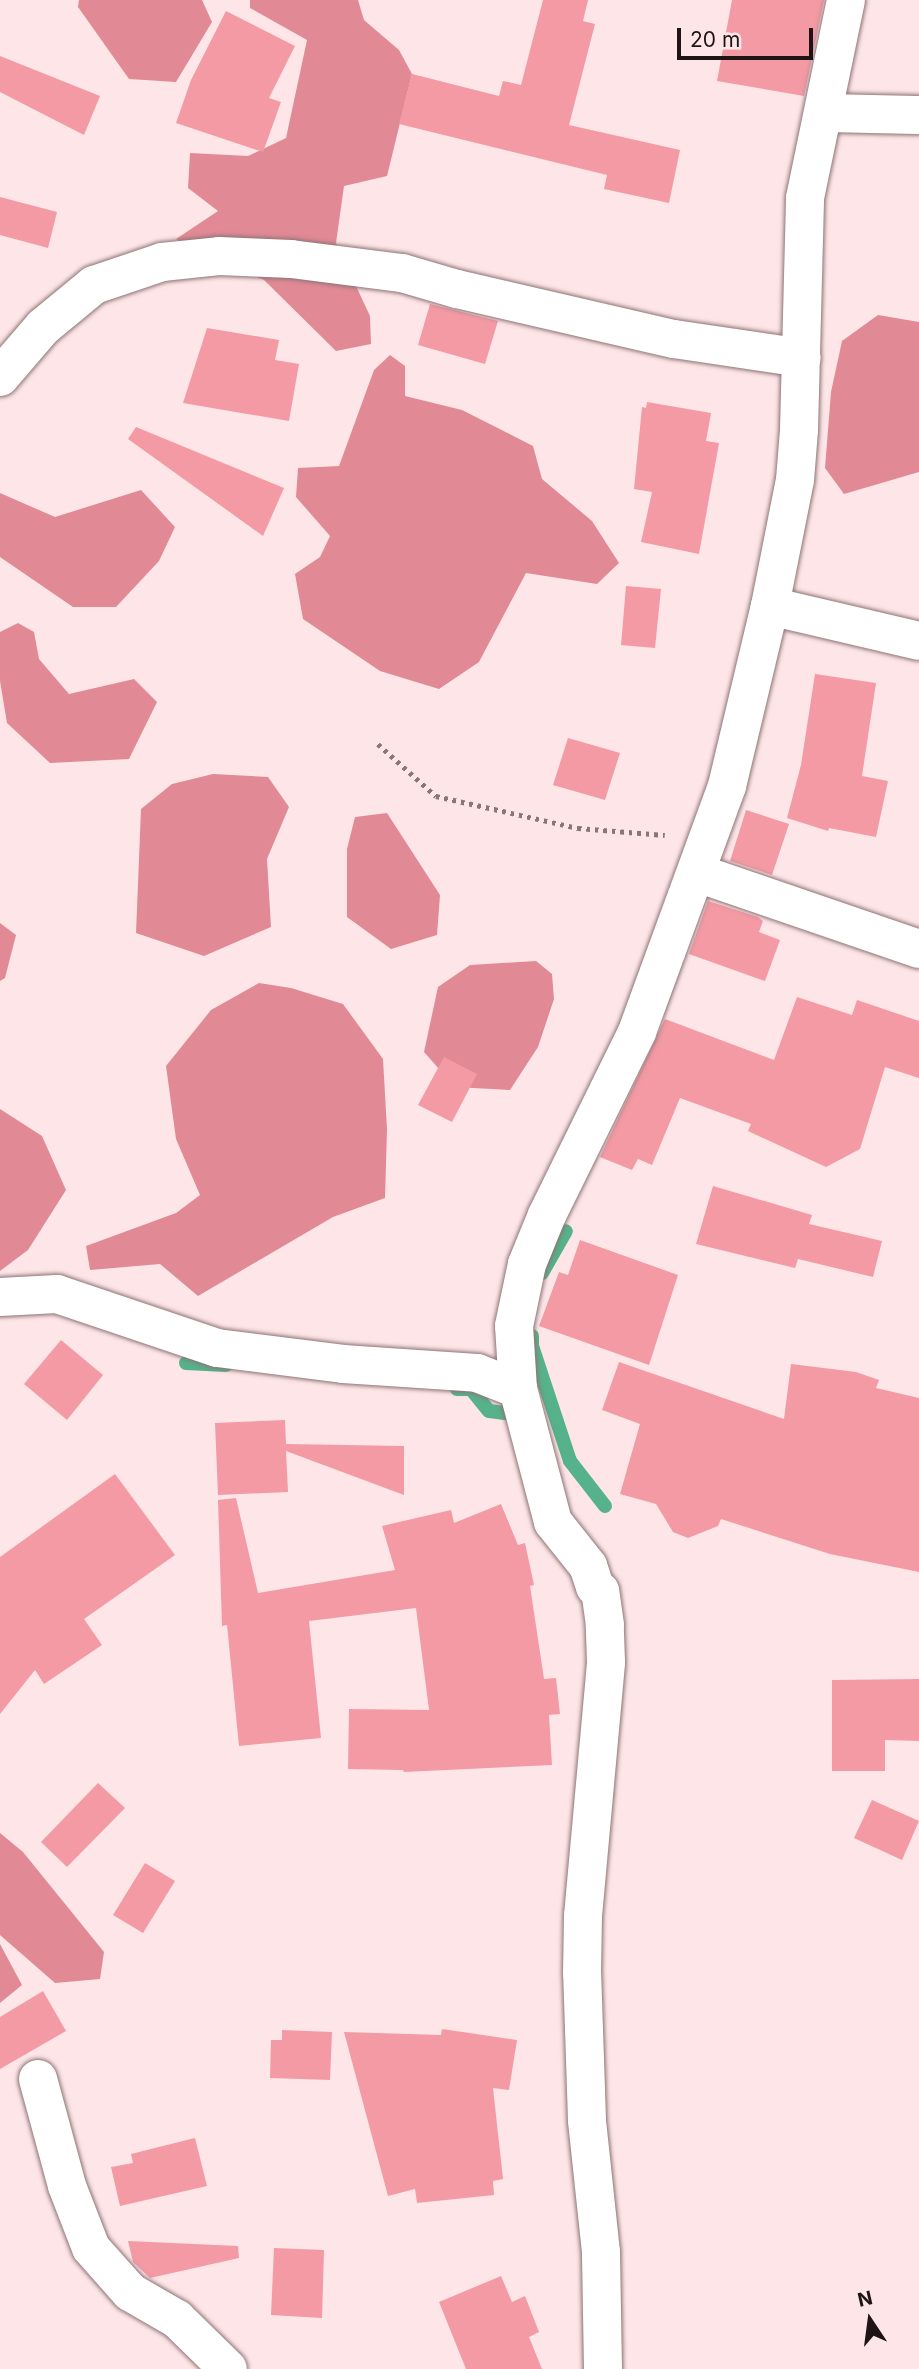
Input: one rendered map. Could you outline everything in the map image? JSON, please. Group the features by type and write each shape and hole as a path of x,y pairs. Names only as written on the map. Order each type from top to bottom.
{"street":[{"path":"603,2369 601,2252 587,2120 582,1973 583,1916 606,1662 605,1625 600,1591 595,1587 588,1566 553,1522 518,1389 514,1326 527,1264 547,1215 637,1032 727,786 770,606 795,480 802,358 804,198 846,0"},
{"path":"824,113 919,115"},
{"path":"0,377 43,327 94,285 162,262 219,256 290,258 402,273 457,289 674,338 802,358"},
{"path":"770,606 919,641"},
{"path":"703,856 919,948"},
{"path":"0,1297 57,1294 217,1348 343,1363 477,1373 518,1389"},
{"path":"38,2079 67,2186 91,2248 130,2292 177,2319 228,2369"}],"path":[{"path":"378,744 436,796 703,856"}],"shaded area":[{"path":"79,0 202,0 212,22 176,82 129,79 78,7"},
{"path":"250,0 358,0 364,20 399,50 412,74 387,176 344,186 336,243 370,316 371,344 336,351 264,280 202,255 176,239 218,211 188,188 190,153 248,156 286,138 307,40 250,8"},
{"path":"878,315 919,322 919,472 844,494 825,468 831,392 842,341"},
{"path":"390,355 405,366 405,396 462,410 533,446 542,479 592,521 619,563 597,584 526,573 479,662 439,689 380,671 303,619 295,574 320,557 330,536 296,497 298,468 339,466 374,370"},
{"path":"141,490 175,527 159,561 116,607 73,607 0,557 0,493 55,517"},
{"path":"18,623 34,632 39,659 69,694 134,679 157,702 129,759 50,763 7,723 0,681 0,632"},
{"path":"213,774 268,777 289,807 267,859 271,927 204,956 136,933 141,809 172,784"},
{"path":"387,813 440,895 437,935 391,949 347,917 347,849 355,817"},
{"path":"0,923 16,935 5,978 0,981"},
{"path":"536,961 552,974 554,999 538,1047 510,1090 455,1087 424,1052 438,987 470,965"},
{"path":"259,983 291,988 343,1004 383,1059 387,1129 385,1198 333,1217 198,1296 160,1264 90,1270 86,1246 176,1213 200,1195 176,1139 166,1066 211,1010"},
{"path":"0,1109 42,1136 66,1190 28,1250 0,1271"},
{"path":"0,1833 23,1852 104,1952 100,1979 55,1983 0,1935"},
{"path":"0,1944 22,1985 0,2003"}],"building":[{"path":"543,0 588,0 583,21 595,24 569,125 680,150 669,203 604,189 607,175 399,124 412,74 499,96 503,81 521,85"},
{"path":"732,0 824,0 804,96 717,81"},
{"path":"226,11 295,46 269,98 281,102 263,152 176,123 191,80"},
{"path":"0,56 100,96 84,135 0,92"},
{"path":"0,197 57,212 48,248 0,235"},
{"path":"430,304 498,321 485,364 418,345"},
{"path":"207,328 279,340 275,360 299,364 289,421 183,403"},
{"path":"647,402 711,413 706,441 719,443 699,554 641,542 652,492 634,489 642,407 646,408"},
{"path":"136,427 284,488 263,536 128,439"},
{"path":"626,586 661,589 655,648 621,645"},
{"path":"815,674 876,683 862,776 888,781 876,837 829,828 828,831 787,818 801,765"},
{"path":"568,738 620,753 605,800 553,785"},
{"path":"746,810 789,824 772,875 730,861"},
{"path":"708,901 758,917 763,921 759,932 780,940 765,981 689,954"},
{"path":"797,997 852,1015 857,1000 919,1021 919,1078 885,1067 860,1149 826,1167 748,1131 751,1124 680,1098 652,1165 638,1159 632,1170 600,1157 665,1019 774,1060"},
{"path":"444,1057 477,1074 452,1122 418,1105"},
{"path":"713,1186 812,1215 809,1224 882,1241 873,1277 798,1259 795,1268 696,1244"},
{"path":"580,1240 678,1275 649,1365 539,1326 559,1272 568,1275"},
{"path":"61,1340 103,1375 67,1420 24,1384"},
{"path":"619,1362 784,1419 791,1364 856,1372 879,1380 876,1388 919,1398 919,1572 830,1554 721,1519 718,1526 688,1538 673,1532 656,1504 620,1494 640,1424 602,1410"},
{"path":"285,1420 286,1444 404,1446 404,1495 286,1451 288,1492 218,1495 215,1423"},
{"path":"115,1474 175,1555 84,1619 102,1645 44,1684 35,1670 0,1714 0,1557"},
{"path":"236,1498 258,1593 395,1570 382,1526 451,1510 454,1523 501,1504 518,1545 525,1543 534,1585 530,1586 544,1679 556,1678 560,1714 549,1715 552,1765 404,1772 348,1769 349,1709 429,1710 416,1608 309,1621 321,1738 239,1746 227,1625 222,1626 218,1500"},
{"path":"919,1679 919,1741 885,1740 885,1771 832,1771 832,1680"},
{"path":"98,1783 125,1808 67,1867 41,1842"},
{"path":"872,1800 919,1821 902,1860 854,1838"},
{"path":"145,1863 175,1881 143,1933 113,1915"},
{"path":"43,1991 66,2031 0,2069 0,2017"},
{"path":"442,2029 517,2040 509,2090 493,2088 503,2179 493,2181 494,2195 417,2203 415,2189 388,2196 344,2032 441,2035"},
{"path":"282,2030 332,2032 330,2080 270,2078 271,2040 282,2040"},
{"path":"195,2138 207,2186 120,2206 111,2167 133,2163 131,2154"},
{"path":"128,2241 238,2246 239,2258 150,2278 133,2262"},
{"path":"274,2248 324,2250 322,2318 271,2315"},
{"path":"501,2276 512,2302 525,2296 539,2332 529,2337 542,2369 466,2369 439,2302"}],"waterway":[{"path":"542,1273 566,1231"},
{"path":"532,1336 532,1346 570,1461 605,1506"},
{"path":"186,1363 226,1365"},
{"path":"457,1389 471,1389 489,1411 521,1415"}]}
